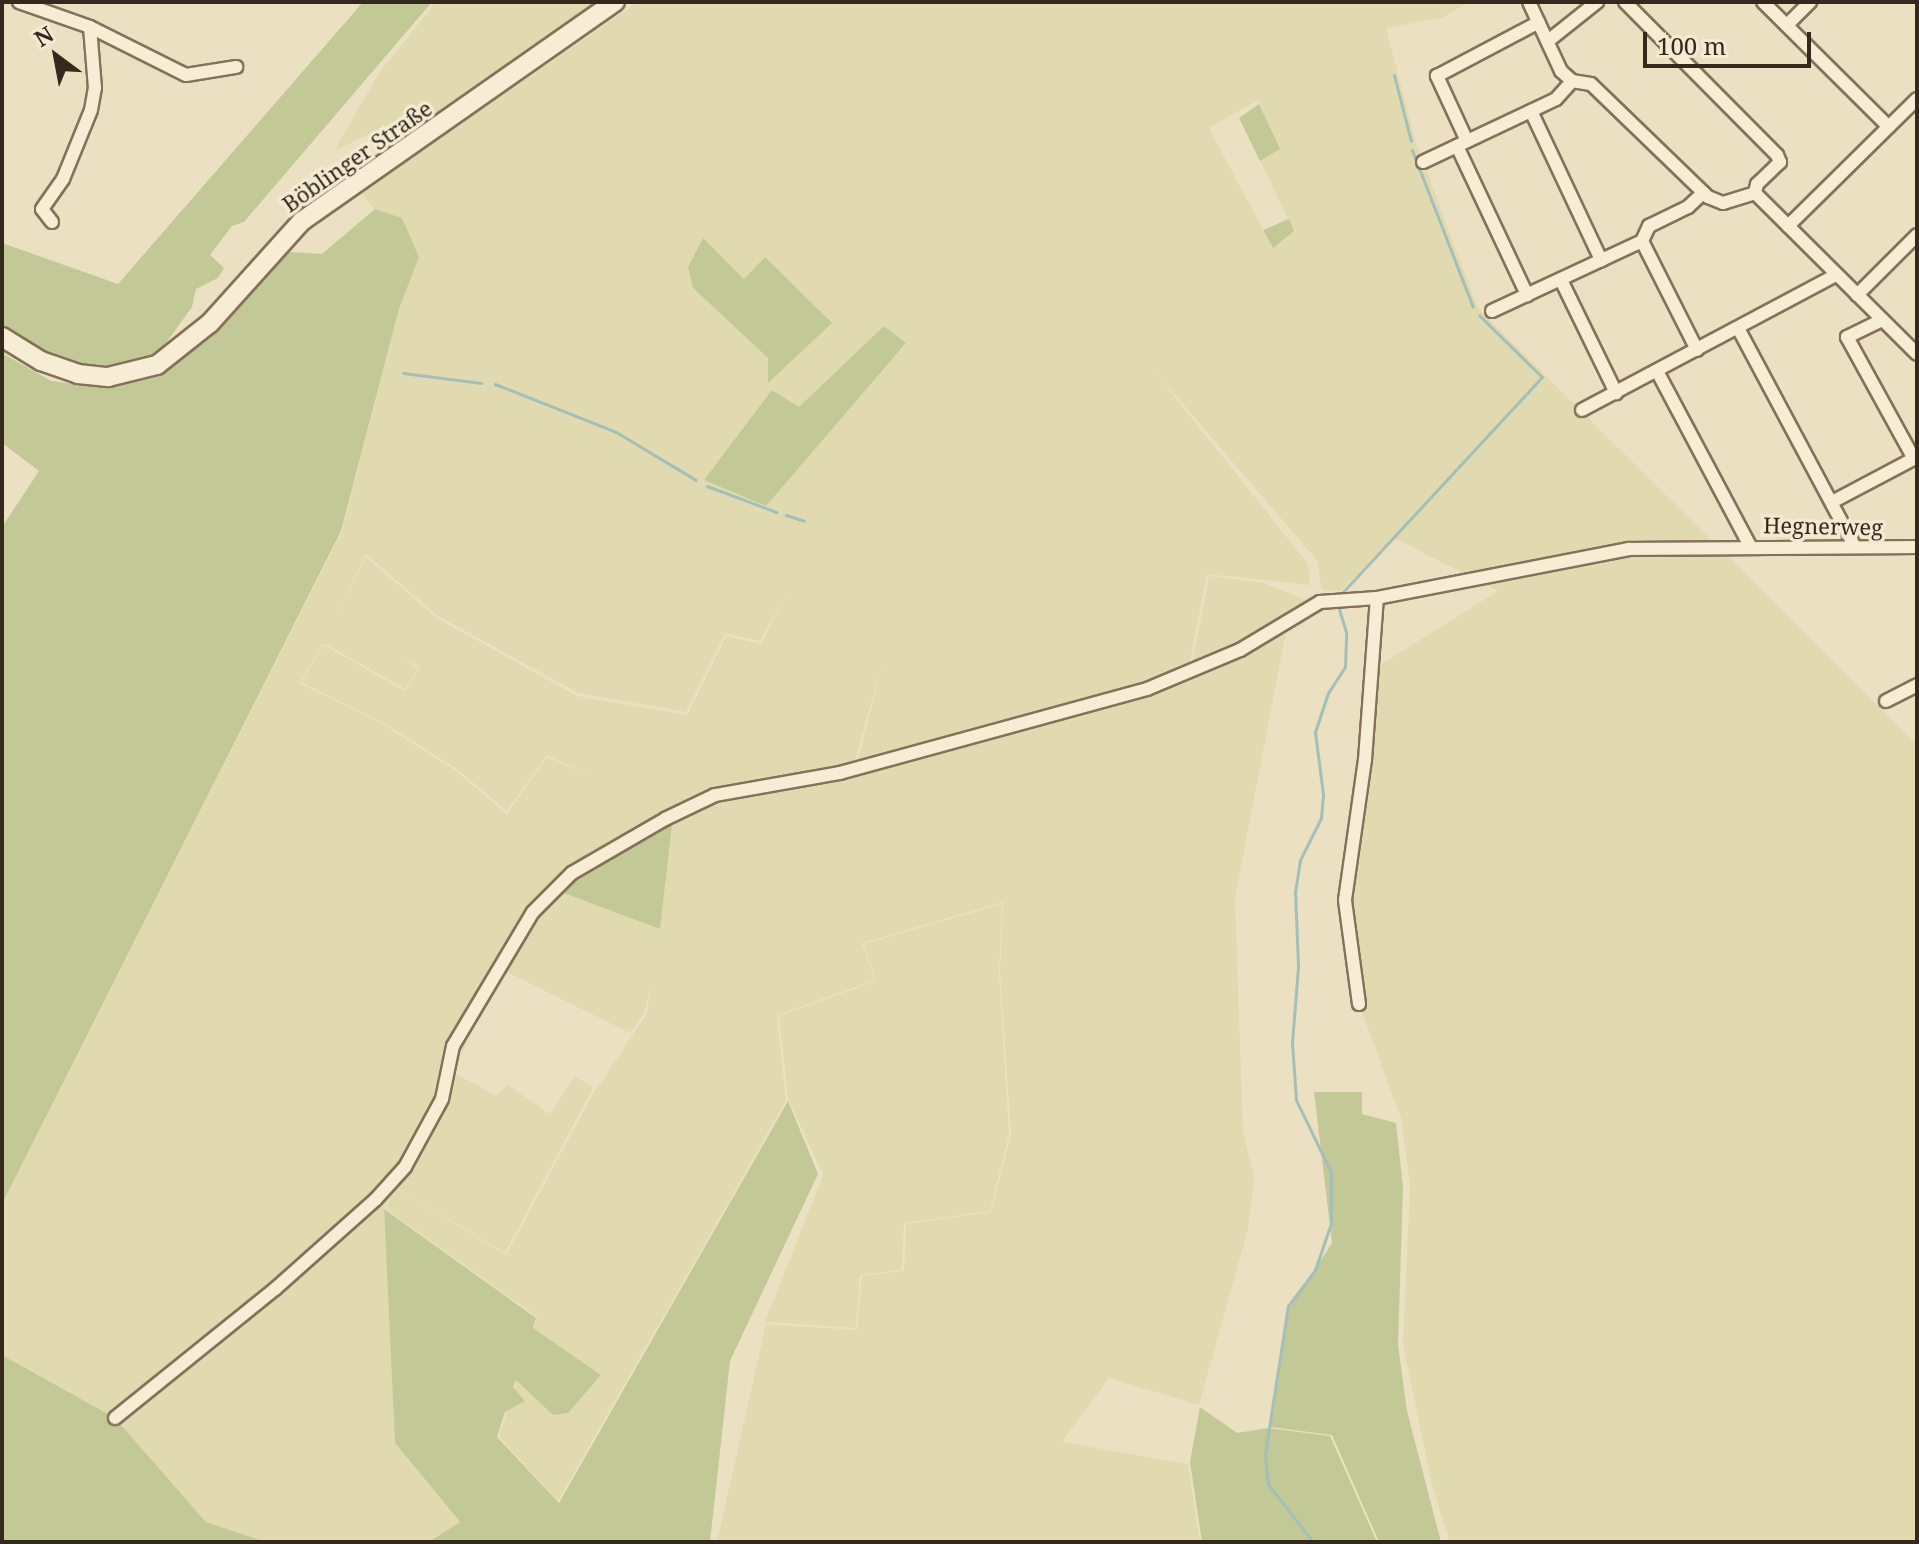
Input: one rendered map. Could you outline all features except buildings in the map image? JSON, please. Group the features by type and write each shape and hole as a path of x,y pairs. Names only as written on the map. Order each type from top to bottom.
{"main road":[{"name":"Böblinger Straße","path":"2,337 58,368 105,379 146,369 176,353 302,221 615,2"}],"street":[{"path":"19,2 90,27 186,75 236,67"},
{"path":"1529,2 1561,71 1572,81 1591,84 1703,193 1723,203 1755,193 1780,162 1777,155 1625,2"},
{"path":"1548,41 1597,2"},
{"path":"1763,2 1889,127"},
{"path":"1787,25 1810,2"},
{"path":"1527,295 1462,144 1437,76 1539,22"},
{"path":"52,222 42,209 63,179 91,110 95,88 90,27"},
{"path":"1423,162 1556,99 1572,81"},
{"path":"1788,226 1917,99"},
{"path":"1531,111 1601,260"},
{"path":"1492,311 1642,241 1649,226 1688,207 1703,193"},
{"path":"1755,193 1917,354"},
{"path":"1857,295 1917,235"},
{"path":"1642,241 1697,350"},
{"path":"1582,410 1836,275"},
{"path":"1561,280 1616,393"},
{"path":"1832,502 1916,458 1847,337 1882,320"},
{"path":"1738,328 1855,547"},
{"path":"1657,371 1750,546"},
{"name":"Hegnerweg","path":"115,1418 275,1289 405,1167 442,1099 453,1046 479,996 533,912 572,873 715,795 840,773 1092,706 1240,650 1320,602 1377,598 1614,551 1728,546 1917,547"},
{"path":"1359,1004 1345,900 1365,760 1377,598"},
{"path":"1886,701 1917,685"}],"shaded area":[{"path":"436,2 600,2 383,153 369,134 334,151 379,73"},
{"path":"638,2 1469,2 1442,18 1386,28 1416,143 1478,308 1917,745 1917,1542 1450,1542 1432,1485 1403,1345 1410,1185 1402,1121 1359,1004 1345,900 1372,670 1498,591 1393,537 1341,591 1322,590 1317,560 1151,367 1308,564 1310,585 1207,574 1188,672 856,767 884,659 852,770 1190,674 1209,576 1264,583 1308,601 1288,621 1235,898 1243,1131 1254,1178 1248,1229 1199,1405 1109,1378 1062,1442 1188,1464 1200,1542 717,1542 766,1324 857,1330 862,1276 904,1271 906,1224 991,1212 1011,1134 1000,972 1003,902 862,943 875,980 777,1015 786,1101 558,1501 499,1437 537,1317 386,1209 393,1186 506,1255 590,1099 647,1013 651,985 645,1012 630,1033 501,969 453,1072 496,1096 508,1085 550,1114 575,1076 593,1088 505,1253 392,1185 384,1209 395,1443 460,1523 429,1542 266,1542 206,1522 115,1418 2,1355 2,1204 342,531 399,309 419,257 402,218 375,209 361,193","holes":["1258,100 1279,149 1260,161 1294,231 1272,247 1209,128","703,239 744,279 765,257 769,382 768,358 693,288 688,267","906,343 766,505 772,391 798,408","366,554 438,616 578,693 686,712 725,634 760,641 790,588 761,644 726,636 687,715 577,696 437,618 366,557 335,618","324,643 405,689 418,668 403,658 420,667 405,691 324,645 301,682 382,722 457,769 507,811 547,755 592,777 547,757 507,814 456,771 381,723 299,683"]},
{"path":"1002,904 999,972 1009,1134 990,1211 904,1223 902,1270 860,1275 856,1328 765,1322 823,1175 788,1098 779,1016 876,981 864,944"}],"green space":[{"path":"363,2 432,2 244,222 232,226 210,255 224,268 218,278 196,289 192,307 163,347 136,363 80,367 57,362 2,330 2,243 118,284"},
{"path":"1259,104 1280,149 1260,161 1239,118"},
{"path":"375,209 402,218 419,257 399,309 341,531 2,1204 2,527 39,471 2,443 2,353 51,381 99,387 135,372 210,323 277,245 289,252 322,254"},
{"path":"1289,219 1294,231 1273,248 1263,230"},
{"path":"703,238 744,279 765,257 832,323 768,383 768,358 693,288 688,267"},
{"path":"884,326 906,343 766,506 704,480 772,390 799,407"},
{"path":"673,815 660,929 553,889"},
{"path":"1314,1092 1362,1092 1362,1114 1396,1123 1403,1187 1398,1345 1407,1411 1441,1542 1379,1542 1332,1435 1270,1427 1289,1309 1332,1243"},
{"path":"788,1101 818,1174 730,1361 710,1542 429,1542 460,1522 395,1443 384,1209 536,1318 533,1328 601,1375 568,1413 553,1415 516,1380 513,1387 525,1401 505,1412 497,1437 559,1503"},
{"path":"2,1355 115,1418 206,1522 266,1542 2,1542"},
{"path":"1200,1407 1237,1433 1268,1428 1330,1436 1377,1542 1202,1542 1190,1462"}],"waterway":[{"path":"1394,75 1411,141"},
{"path":"1412,150 1473,307"},
{"path":"1341,594 1542,377 1479,315"},
{"path":"403,373 481,383"},
{"path":"495,384 616,432 696,480"},
{"path":"707,486 776,512"},
{"path":"786,515 804,521"},
{"path":"1313,1542 1268,1484 1265,1454 1288,1306 1315,1270 1331,1223 1331,1172 1296,1100 1292,1043 1298,966 1295,892 1300,860 1321,818 1323,794 1315,732 1328,693 1345,667 1346,632 1338,606"}]}
